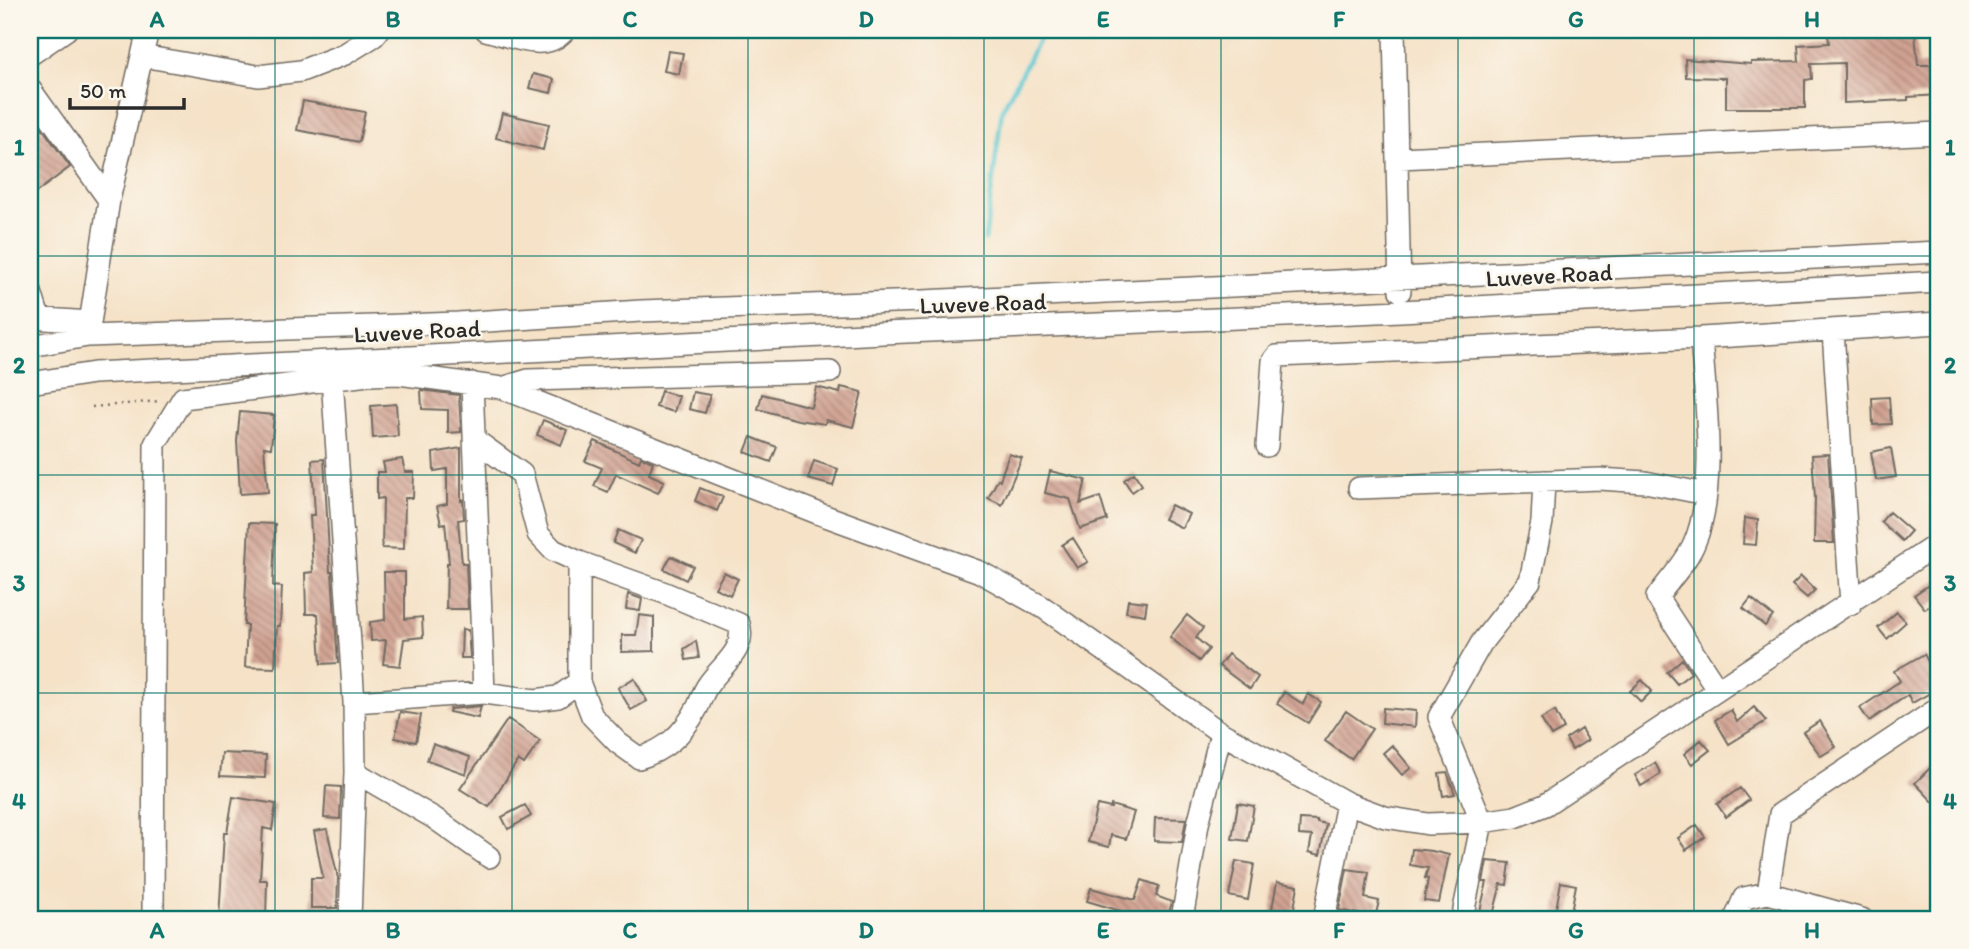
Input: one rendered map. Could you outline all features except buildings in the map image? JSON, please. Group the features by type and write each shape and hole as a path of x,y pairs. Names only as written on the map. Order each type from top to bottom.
{"street":[{"path":"30,55 66,30"},
{"path":"30,289 34,318 89,329 110,200 148,30"},
{"path":"142,56 258,76 300,71 334,58 379,30"},
{"path":"486,30 543,44 555,39 565,30"},
{"path":"1394,30 1401,310"},
{"path":"30,89 110,200"},
{"path":"1399,158 1939,132"},
{"name":"Luveve Road","path":"30,346 89,329 458,323 641,311 922,301 1939,252"},
{"name":"Luveve Road","path":"30,383 94,373 1939,282"},
{"path":"1267,446 1273,361 1277,356 1701,338 1939,323"},
{"path":"1833,331 1851,604"},
{"path":"1701,338 1708,413 1706,494 1693,547 1657,597 1718,690"},
{"path":"502,388 528,380 830,372"},
{"path":"153,919 155,444 183,398 332,378 399,374 502,388 820,514 980,572 1044,608 1221,733 1347,803 1385,817 1429,824 1482,822 1515,817 1545,805 1939,543"},
{"path":"332,378 354,702 355,772 350,919"},
{"path":"472,383 484,693"},
{"path":"475,440 522,474 538,534 553,550 739,624 742,634 737,649 708,684 685,729 663,749 649,755 639,758 630,752 592,716 579,682 579,562"},
{"path":"1359,488 1630,480 1706,494"},
{"path":"1462,919 1482,822 1439,717 1482,642 1530,581 1542,522 1544,481"},
{"path":"354,702 484,693 535,700 558,697 579,682"},
{"path":"1768,893 1780,814 1939,708"},
{"path":"1182,919 1198,824 1221,733"},
{"path":"355,772 434,818 489,857"},
{"path":"1324,919 1347,803"},
{"path":"1735,919 1744,898 1768,893 1862,919"}],"path":[{"path":"92,407 183,398"}],"waterway":[{"path":"985,240 1002,110 1044,30"}]}
